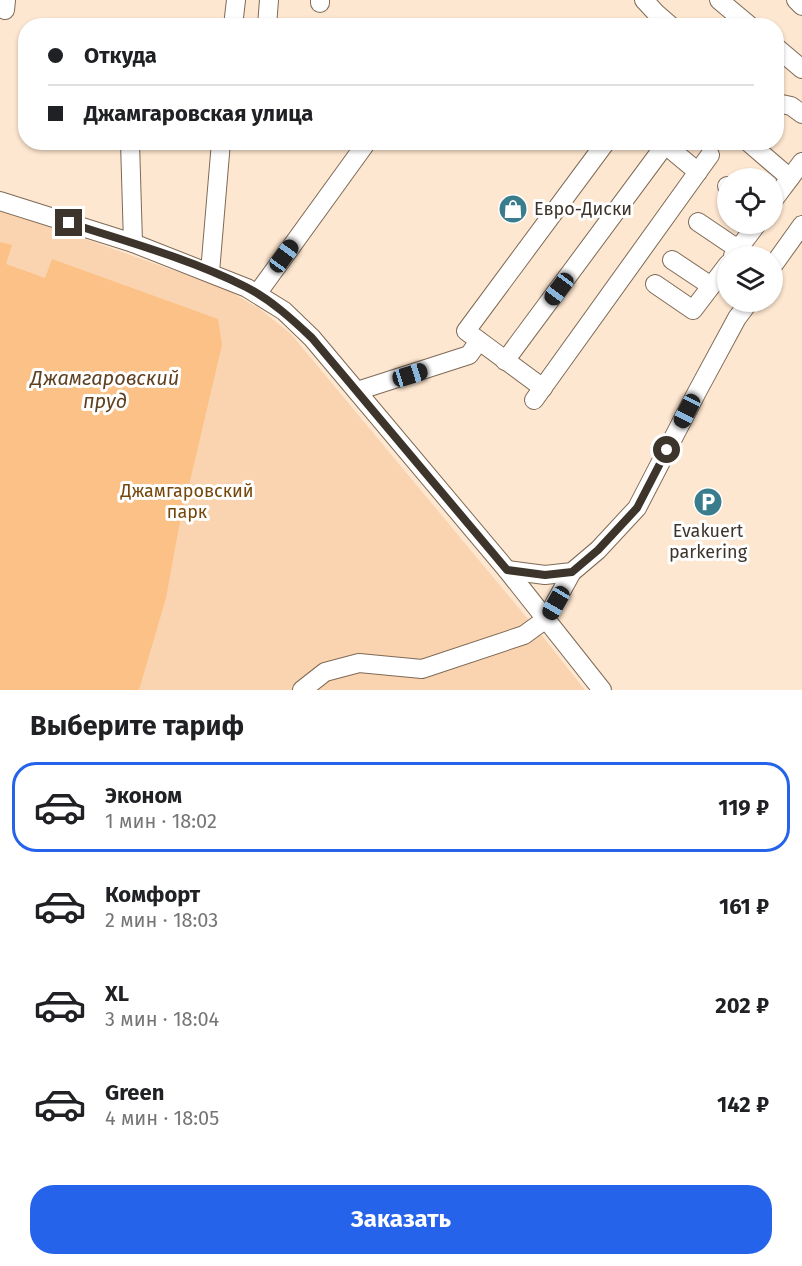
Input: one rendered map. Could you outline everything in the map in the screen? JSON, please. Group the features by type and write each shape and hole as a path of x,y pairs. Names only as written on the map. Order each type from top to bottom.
{"street":[{"path":"224,0 225,18"},
{"path":"234,18 236,0"},
{"path":"268,18 269,0"},
{"path":"719,0 740,18"},
{"path":"796,0 802,6"},
{"path":"784,54 802,69"},
{"path":"784,104 791,106 802,114"},
{"path":"130,150 133,243"},
{"path":"210,272 220,150"},
{"path":"257,294 361,150"},
{"path":"600,150 466,331 505,360 538,394 710,155"},
{"path":"505,360 659,150"},
{"path":"671,150 699,172"},
{"path":"757,150 790,178"},
{"path":"783,187 802,162"},
{"path":"0,201 133,243 210,272 247,288 284,311 312,338 357,391 507,570 602,690"},
{"path":"698,222 723,246"},
{"path":"783,252 802,225"},
{"path":"672,260 711,286"},
{"path":"655,284 693,310 717,278"},
{"path":"302,690 325,672 359,663 422,669 524,635 546,619 572,572 598,550 637,508 742,312"},
{"path":"357,391 469,355 479,341"},
{"path":"507,570 545,575 572,572"}],"green space":[{"name":"Джамгаровский парк","path":"0,211 226,289 260,309 291,334 585,690 0,690"}],"water":[{"name":"Джамгаровский пруд","path":"0,242 12,245 6,264 45,278 52,259 218,319 222,345 178,532 166,598 139,690 0,690"}],"place":[{"name":"Евро-Диски","path":"513,209"},
{"name":"Evakuert parkering","path":"708,502"}],"route":[{"path":"69,223 133,243 210,272 247,288 284,311 312,338 507,570 545,575 572,572 598,550 637,508 667,450"}]}
